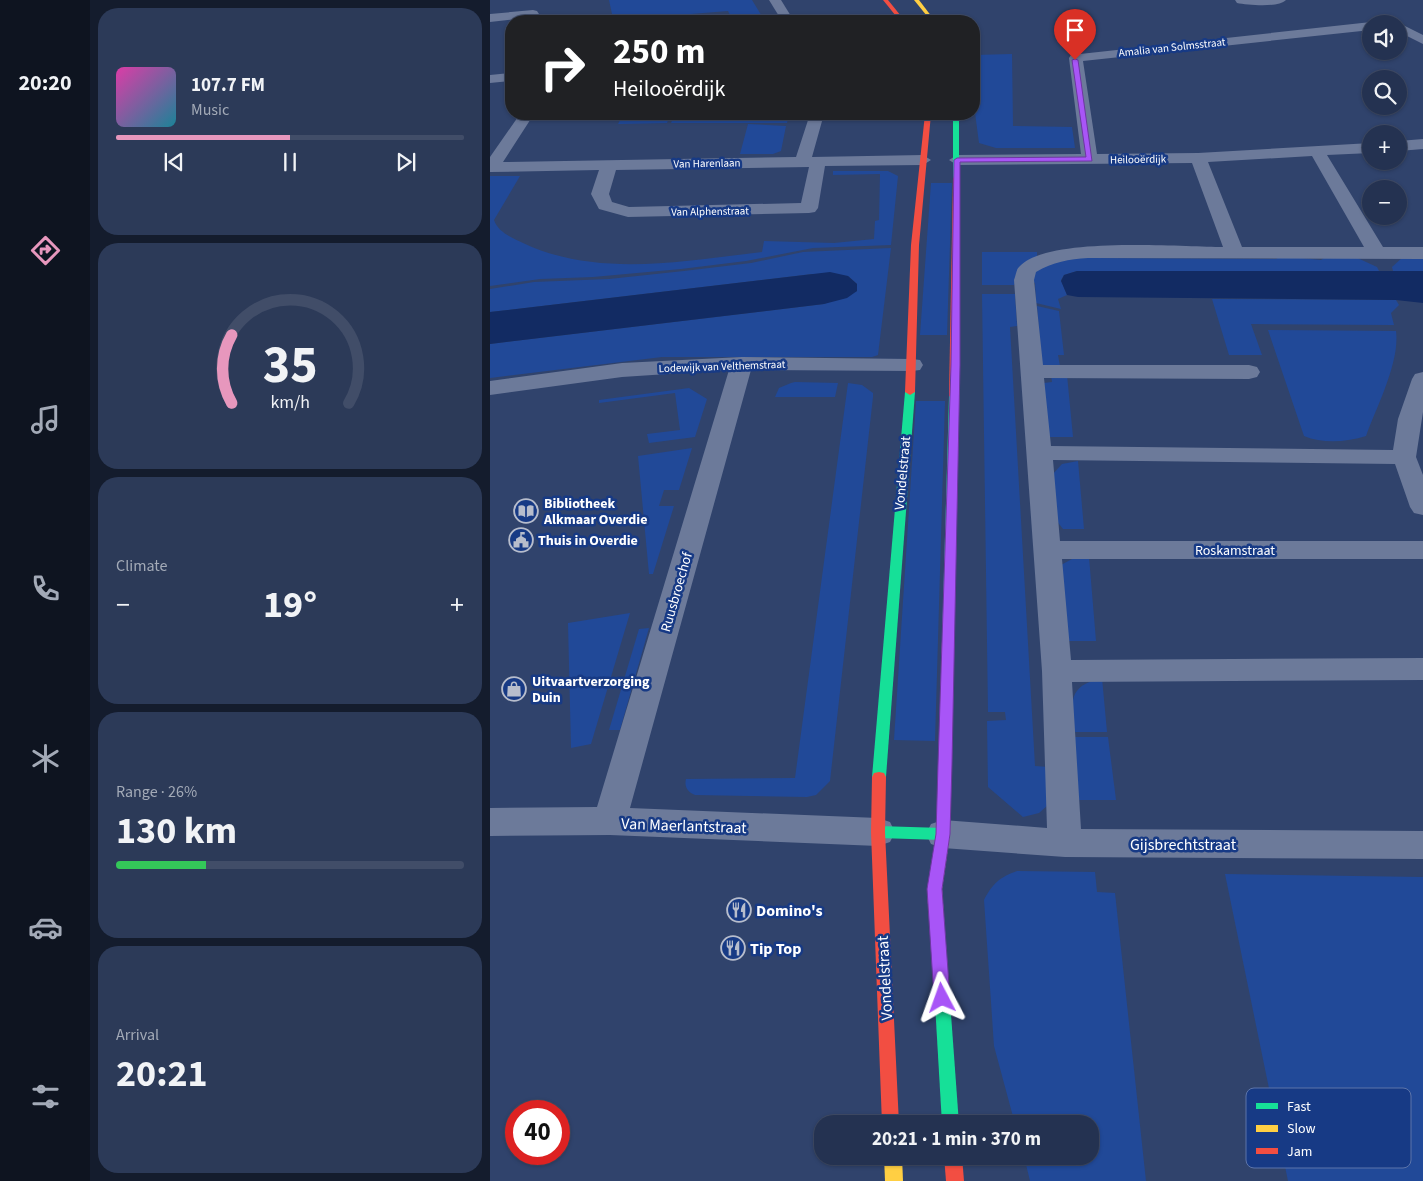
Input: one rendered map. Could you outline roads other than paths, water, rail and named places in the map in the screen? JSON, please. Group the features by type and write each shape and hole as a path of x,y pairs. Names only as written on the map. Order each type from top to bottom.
{"street":[{"path":"531,0 533,15"},
{"path":"775,0 784,15"},
{"path":"885,0 898,15"},
{"path":"916,0 927,15"},
{"path":"1241,0 1252,2 1280,0"},
{"path":"490,18 505,18"},
{"name":"Amalia van Solmsstraat","path":"1090,159 1076,58 1362,27"},
{"path":"1407,31 1423,40"},
{"path":"490,79 505,78"},
{"path":"491,167 523,120"},
{"path":"811,161 816,120"},
{"name":"Vondelstraat","path":"892,1115 878,832 880,746 916,365 915,245 931,160 928,120"},
{"path":"949,1115 934,889 943,834 951,365 957,160 956,120"},
{"path":"1407,145 1423,144"},
{"name":"Heilooërdijk","path":"957,160 1198,158 1362,149"},
{"path":"1318,152 1377,253"},
{"path":"1198,158 1235,254"},
{"path":"931,160 957,160"},
{"name":"Van Harenlaan","path":"491,167 931,160"},
{"name":"Van Alphenstraat","path":"610,165 600,194 606,205 628,212 692,211 809,208 811,161"},
{"path":"1065,843 1057,671 1024,280 1027,269 1041,260 1064,253 1088,252 1235,254 1423,253"},
{"name":"Lodewijk van Velthemstraat","path":"490,388 622,370 742,363 916,365"},
{"name":"Ruusbroechof","path":"610,821 742,363"},
{"path":"1032,371 1249,372"},
{"path":"1423,379 1416,421 1404,457 1423,507"},
{"path":"1040,453 1404,457"},
{"name":"Roskamstraat","path":"1046,550 1423,550"},
{"path":"1057,671 1423,669"},
{"name":"Van Maerlantstraat","path":"490,822 610,821 878,832"},
{"path":"878,832 943,834"},
{"name":"Gijsbrechtstraat","path":"943,834 1065,843 1423,845"},
{"path":"893,1165 894,1181"},
{"path":"954,1165 955,1181"}],"place":[{"name":"Bibliotheek Alkmaar Overdie","path":"526,511"},
{"name":"Thuis in Overdie","path":"521,540"},
{"name":"Uitvaartverzorging Duin","path":"514,689"},
{"name":"Domino's","path":"739,910"},
{"name":"Tip Top","path":"733,948"}]}
